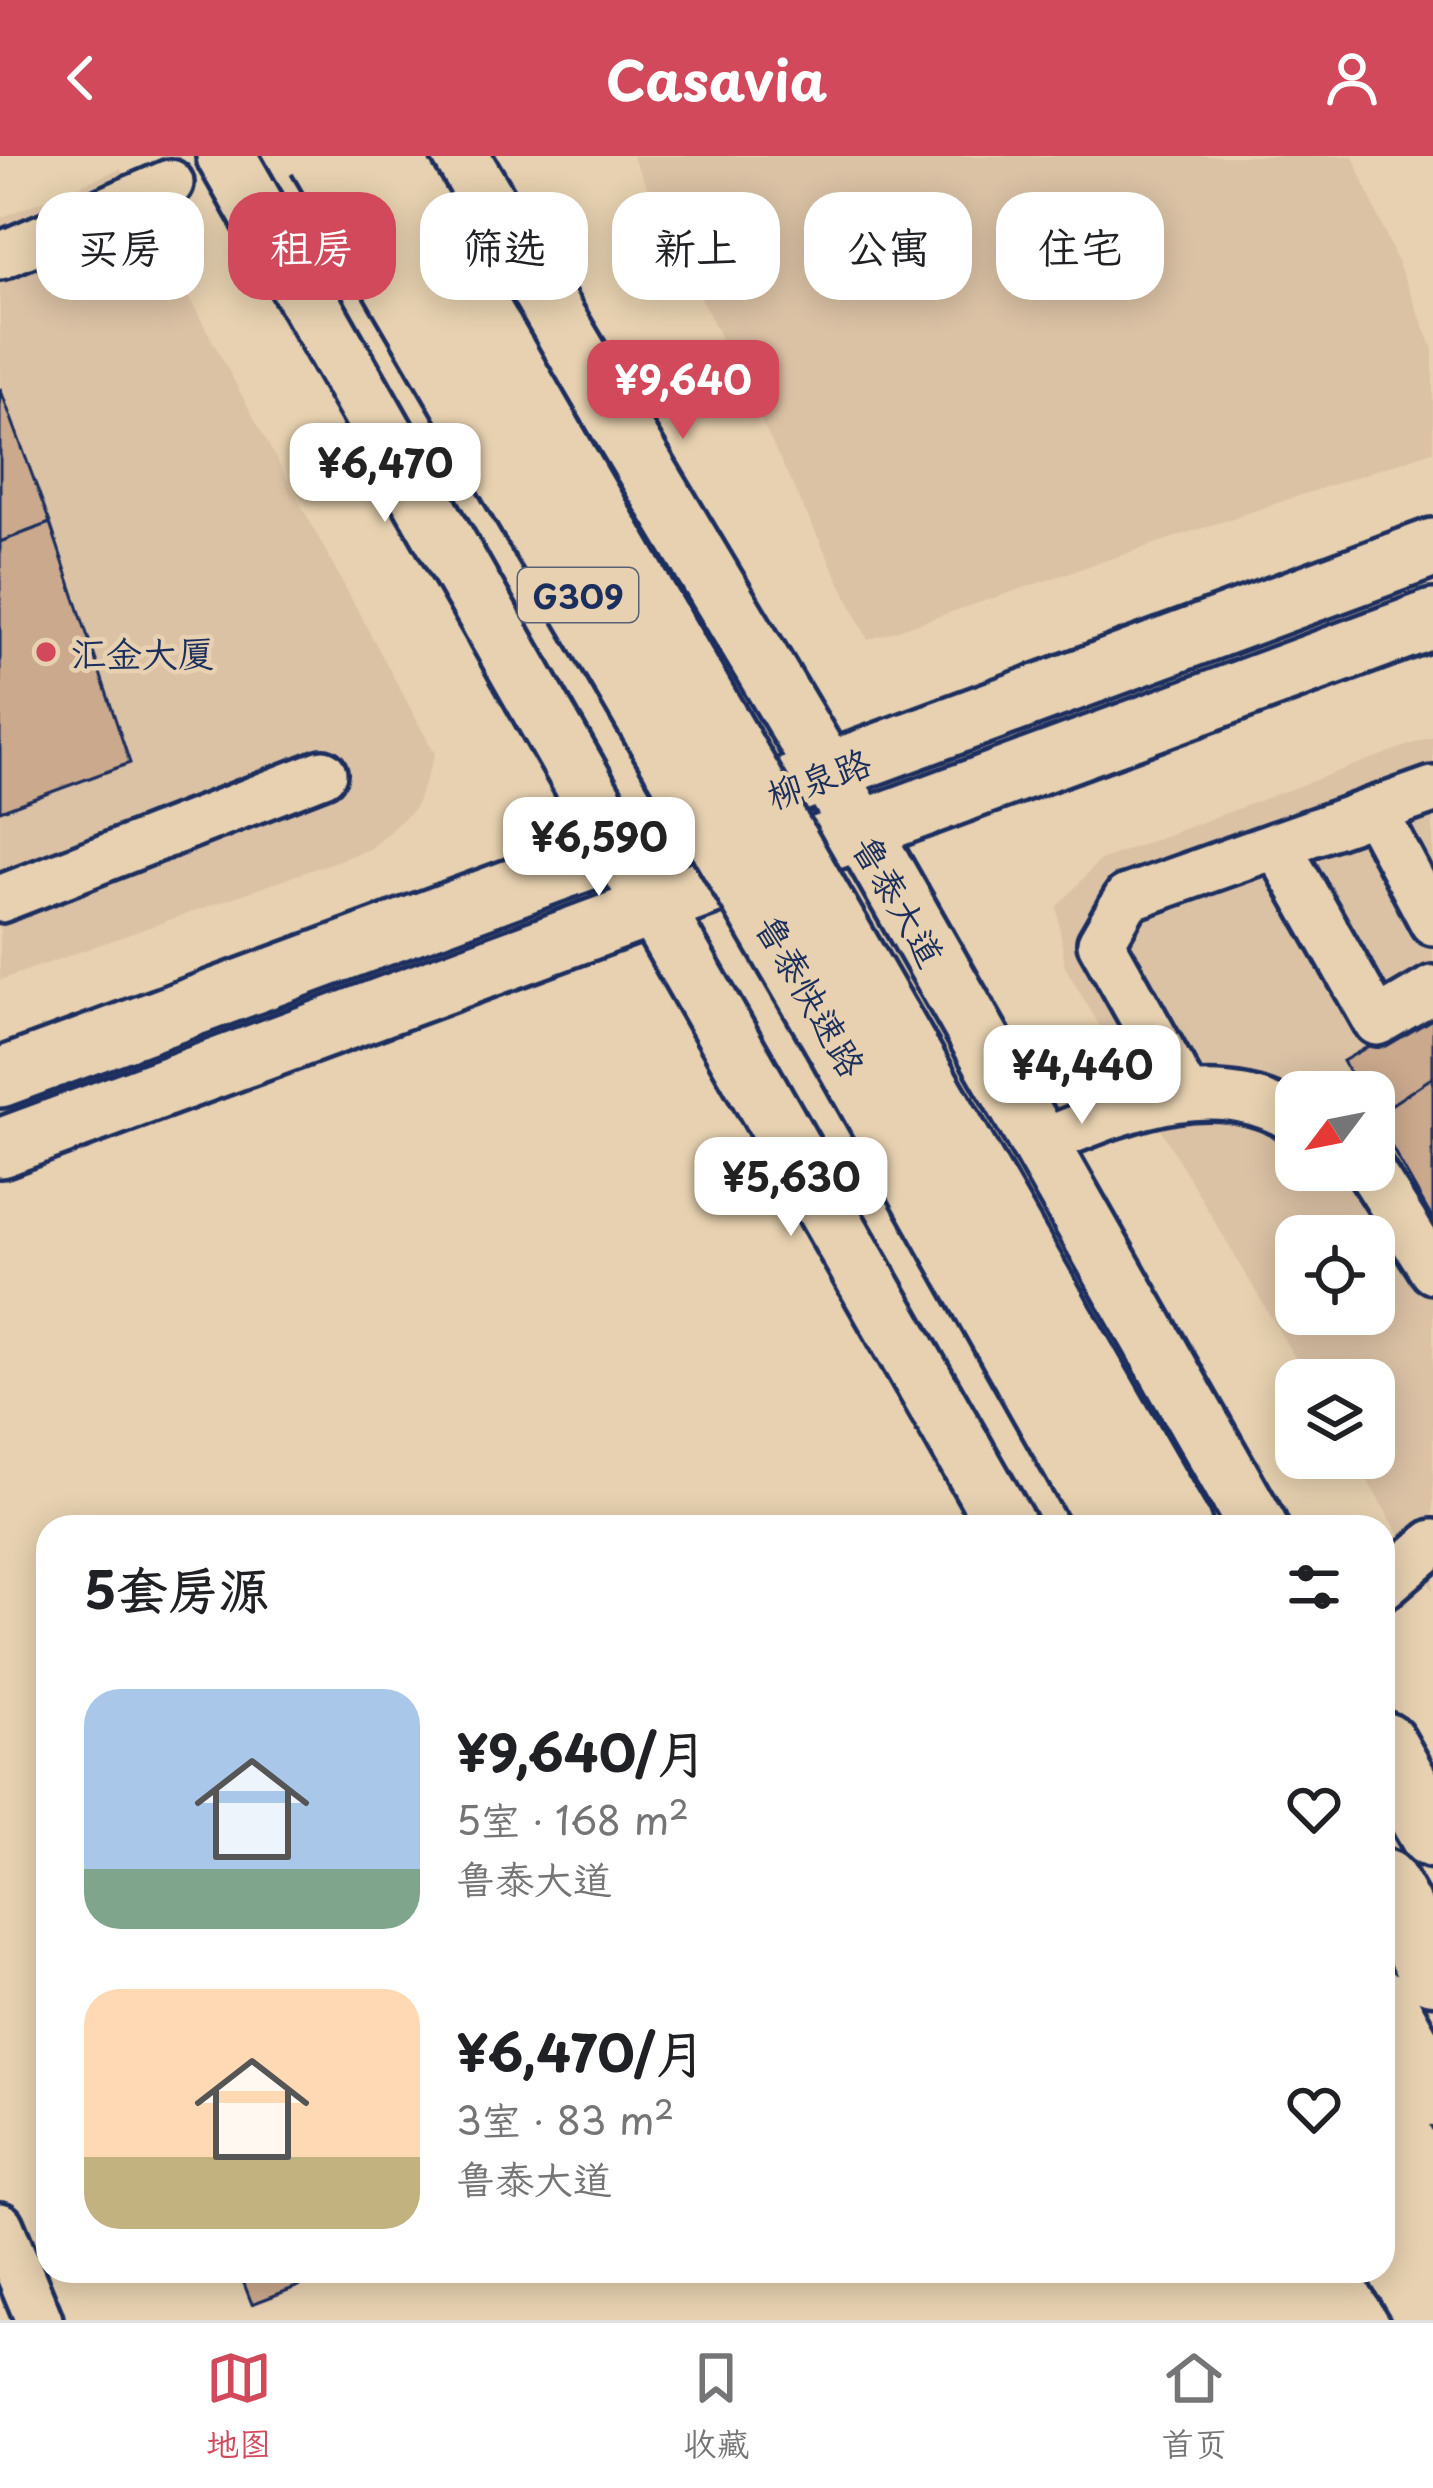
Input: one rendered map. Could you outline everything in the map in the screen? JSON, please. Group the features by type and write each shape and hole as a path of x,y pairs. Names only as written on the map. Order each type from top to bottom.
{"highway":[{"name":"鲁泰快速路","path":"322,156 835,1034 1106,1515"},
{"name":"鲁泰快速路","path":"387,156 1171,1515"},
{"path":"1395,1767 1433,1834"},
{"path":"1395,1904 1433,1970"},
{"path":"1395,2025 1433,2092"},
{"path":"1395,2206 1433,2272"}],"main road":[{"path":"226,156 625,848 999,1515"},
{"name":"鲁泰大道","path":"459,156 863,833 1251,1515"},
{"name":"柳泉路","path":"0,1078 1433,548"},
{"name":"柳泉路","path":"0,1148 1433,619"},
{"path":"1395,1786 1433,1867"},
{"path":"1395,2124 1433,2189"}],"street":[{"path":"0,256 170,183"},
{"path":"0,899 322,773"},
{"path":"1185,1093 1101,943 1127,898 1433,790"},
{"path":"1374,811 1433,922"},
{"path":"1277,845 1377,1022 1433,989"},
{"path":"1038,1144 1135,1105 1185,1093 1275,1107"},
{"path":"1383,1191 1433,1270"},
{"path":"1395,1577 1430,1552"},
{"path":"1395,1751 1433,1808"},
{"path":"0,2226 39,2320"},
{"path":"1395,2278 1420,2320"}],"shaded area":[{"path":"632,156 1353,156 1433,348 1433,451 868,640 702,300 780,300 780,192 650,192"},
{"name":"汇金大厦","path":"120,169 132,192 64,192"},
{"name":"汇金大厦","path":"36,203 36,300 191,300 435,754 415,808 370,849 0,980 0,218"},
{"path":"1433,736 1433,1591 1395,1527 1395,1515 1388,1515 1366,1479 1395,1479 1395,1359 1296,1359 1282,1335 1395,1335 1395,1215 1275,1215 1275,1324 1065,967 1057,907 1100,860"}],"building":[{"path":"0,388 50,523 0,542"},
{"name":"汇金大厦","path":"50,523 130,763 0,811 0,542"},
{"path":"1433,1009 1433,1220 1395,1153 1395,1071 1348,1071 1343,1061"},
{"path":"1433,1077 1433,1220 1395,1153 1395,1102"},
{"path":"244,2283 307,2283 252,2304"}],"place":[{"name":"汇金大厦","path":"46,652"}]}
